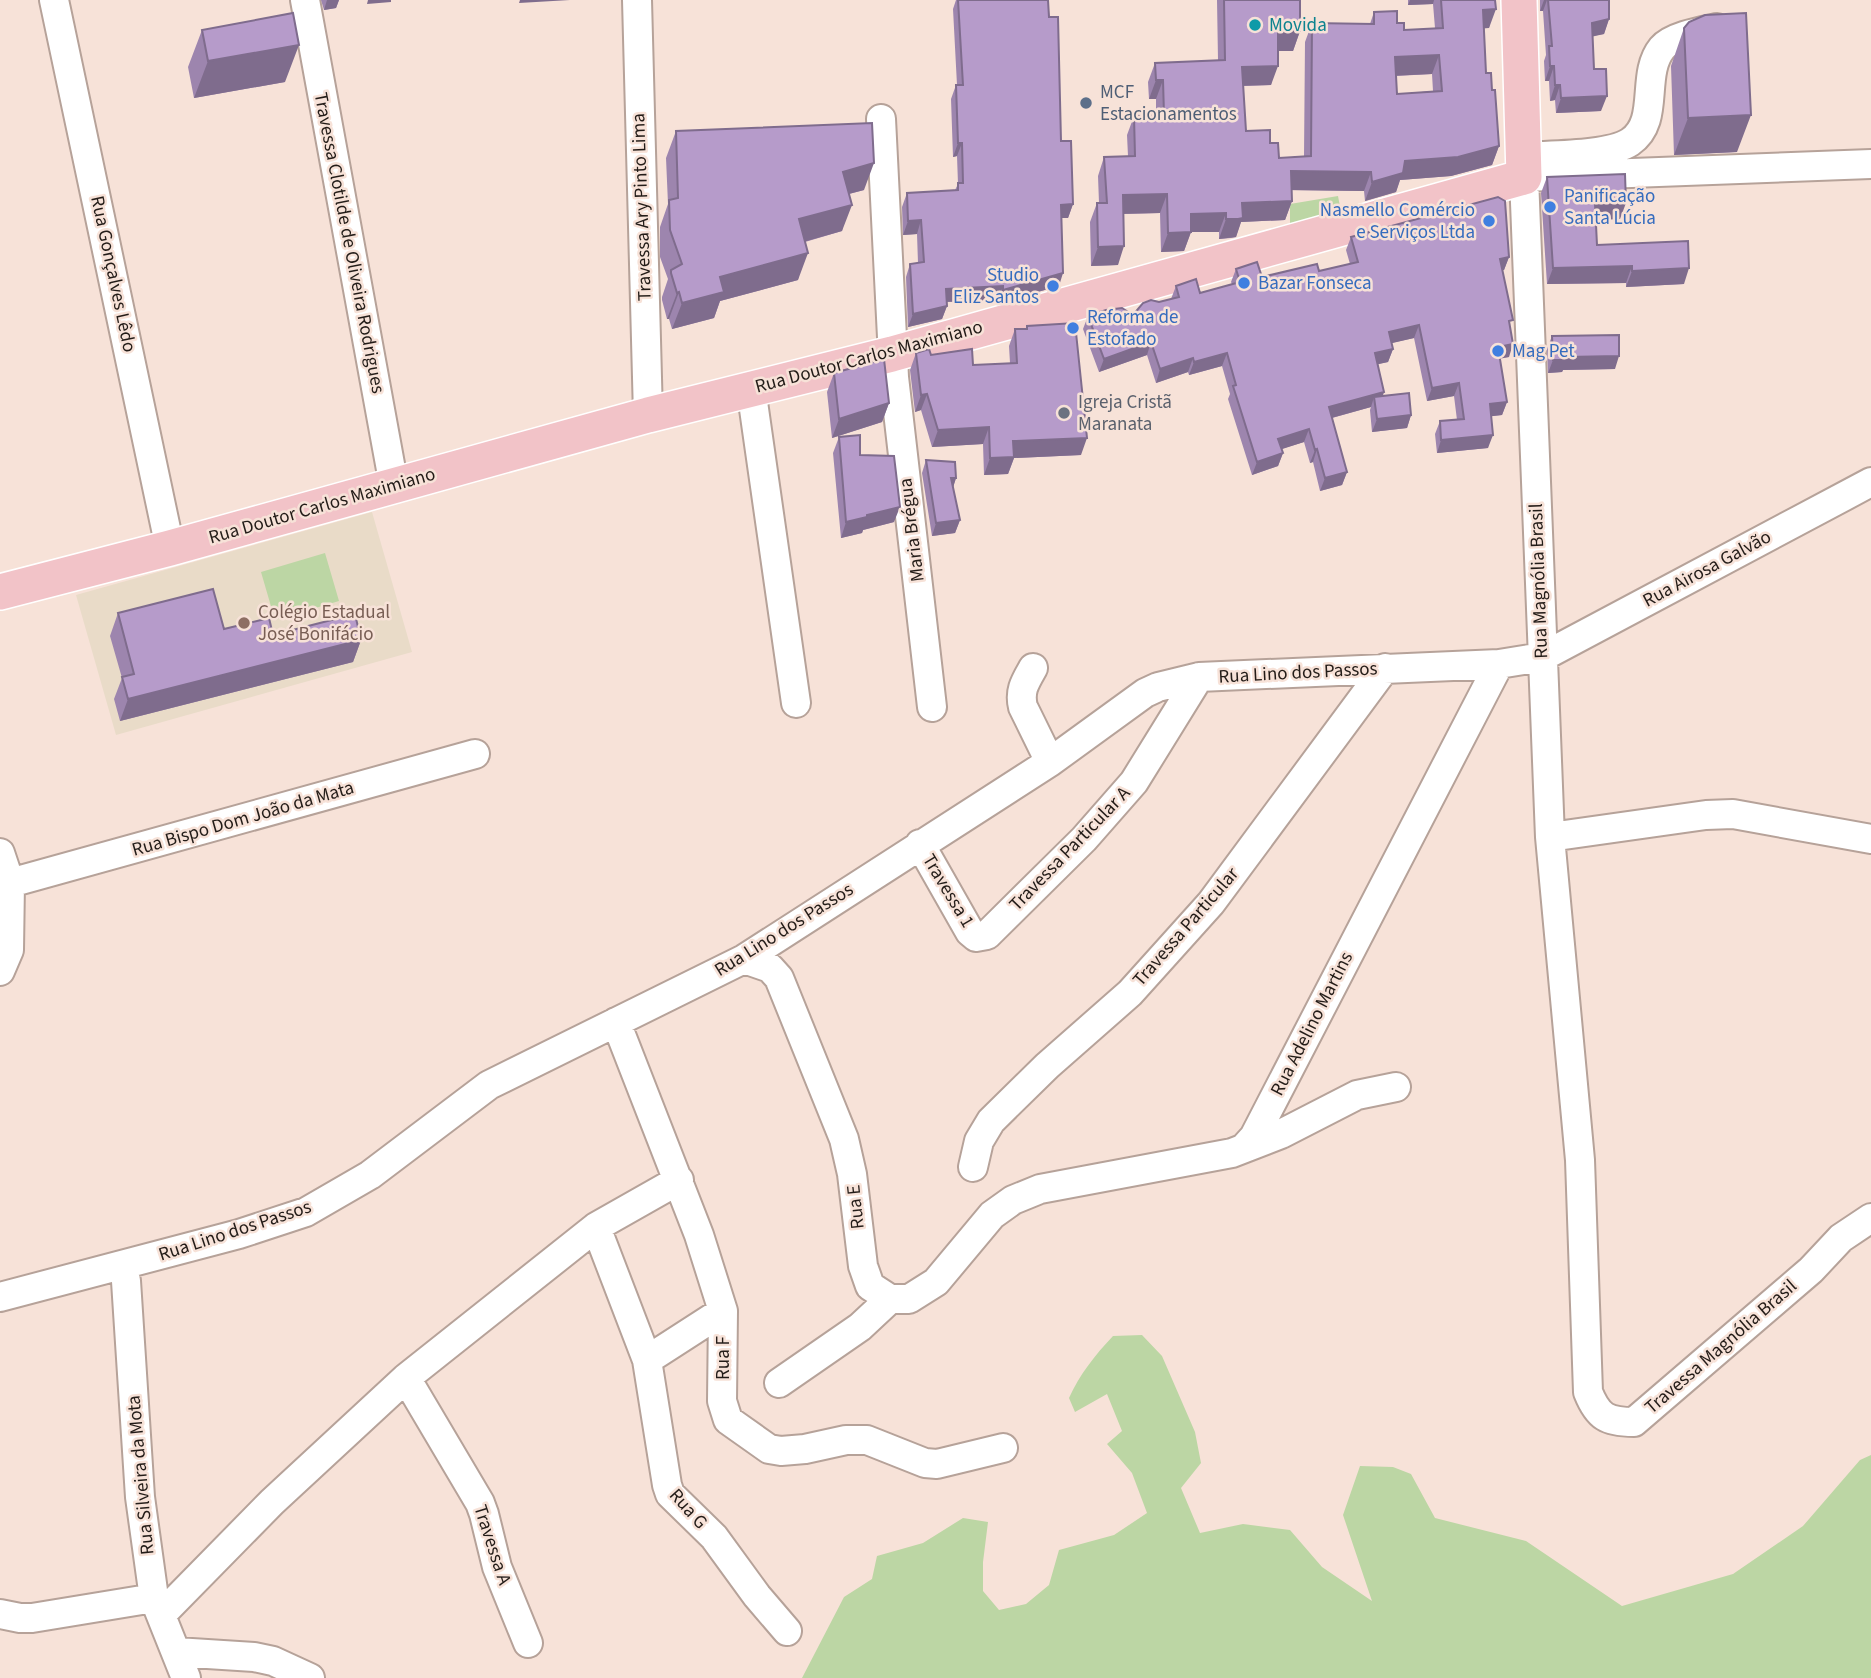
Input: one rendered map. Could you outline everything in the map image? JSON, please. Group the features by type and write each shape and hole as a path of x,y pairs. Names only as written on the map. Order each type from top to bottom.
{"main road":[{"name":"Rua Magnólia Brasil","path":"1519,0 1524,167"},
{"name":"Rua Doutor Carlos Maximiano","path":"0,592 170,548 648,415 892,354 1524,167"}],"street":[{"name":"Rua Gonçalves Lêdo","path":"54,0 170,548"},
{"name":"Travessa Clotilde de Oliveira Rodrigues","path":"304,0 394,486"},
{"name":"Travessa Ary Pinto Lima","path":"637,0 648,415"},
{"path":"1524,167 1611,150 1630,142 1644,128 1651,70 1663,47 1684,36 1731,24 1744,24"},
{"name":"Maria Brégua","path":"881,119 892,354 932,707"},
{"name":"Rua Doutor Carlos Maximiano","path":"1524,167 1871,164"},
{"name":"Rua Magnólia Brasil","path":"1524,167 1550,837 1580,1160"},
{"path":"751,388 796,703"},
{"name":"Rua Airosa Galvão","path":"1542,657 1871,482"},
{"name":"Rua Lino dos Passos","path":"0,1297 239,1234 306,1212 370,1175 489,1085 744,959 1050,762 1145,693 1158,687 1199,677 1499,664 1542,657"},
{"name":"Rua Adelino Martins","path":"1244,1148 1254,1137 1499,664"},
{"path":"1033,668 1020,691 1021,699 1050,762"},
{"name":"Travessa Particular","path":"973,1167 979,1141 991,1121 1047,1066 1130,993 1211,903 1385,668"},
{"name":"Travessa Particular A","path":"976,937 987,935 1084,839 1134,782 1199,677"},
{"name":"Rua Bispo Dom João da Mata","path":"10,883 475,754"},
{"path":"1550,837 1706,815 1733,814 1871,839"},
{"name":"Travessa 1","path":"920,844 970,932 976,937"},
{"path":"0,853 10,883 9,950 0,971"},
{"name":"Rua E","path":"787,931 780,958 779,978 844,1139 852,1174 863,1266 870,1286 890,1299"},
{"path":"744,959 770,968 779,978"},
{"name":"Rua F","path":"616,1022 679,1180 723,1311 722,1401 728,1420 769,1449 781,1451 806,1449 846,1440 867,1440 925,1464 937,1464 1003,1448"},
{"path":"779,1383 860,1327 890,1299 909,1299 936,1282 992,1215 1013,1200 1040,1189 1232,1153 1281,1134 1357,1095 1396,1087"},
{"name":"Travessa Magnólia Brasil","path":"1580,1160 1588,1392 1594,1408 1604,1417 1618,1422 1634,1422 1811,1270 1841,1238 1871,1218"},
{"path":"0,1614 32,1618 157,1606 406,1378 596,1227 679,1180"},
{"name":"Rua G","path":"596,1227 647,1360 670,1494 714,1536 757,1596 788,1631"},
{"name":"Rua Silveira da Mota","path":"122,1266 126,1281 140,1497 157,1606 186,1678"},
{"path":"647,1360 723,1311"},
{"name":"Travessa A","path":"406,1378 480,1503 497,1567 528,1643"},
{"path":"176,1652 254,1657 273,1661 310,1678"}],"shaded area":[{"name":"Colégio Estadual José Bonifácio","path":"372,512 412,652 116,735 76,595"}],"green space":[{"path":"1338,196 1341,212 1290,226 1290,204"},
{"path":"325,553 339,601 275,620 261,572"},
{"path":"1142,1335 1162,1356 1195,1432 1201,1463 1181,1488 1200,1533 1243,1524 1290,1530 1322,1567 1372,1601 1343,1515 1360,1466 1393,1467 1411,1474 1435,1518 1526,1541 1622,1606 1733,1574 1803,1526 1860,1460 1871,1455 1871,1678 802,1678 844,1597 872,1579 877,1556 923,1543 963,1518 988,1522 983,1591 999,1610 1026,1604 1049,1585 1059,1550 1114,1535 1147,1513 1132,1473 1107,1444 1122,1431 1107,1394 1075,1412 1069,1398 1088,1365 1113,1336"}],"building":[{"path":"958,0 1048,0 1049,17 1058,17 1061,141 1071,141 1073,204 1061,205 1063,273 1003,290 1003,286 946,289 947,306 913,314 910,264 924,262 921,220 908,221 907,193 958,190 958,183 963,183 962,143 958,143 956,85 963,85"},
{"path":"1224,0 1300,0 1300,31 1278,32 1278,66 1242,67 1246,131 1270,130 1270,143 1278,143 1279,158 1311,156 1312,23 1374,24 1374,12 1397,11 1397,23 1404,23 1404,30 1443,28 1441,0 1495,0 1496,9 1483,10 1486,73 1491,73 1492,90 1495,90 1499,146 1458,157 1405,161 1403,173 1372,182 1371,172 1291,171 1292,201 1242,203 1243,218 1238,219 1226,219 1226,213 1191,214 1191,232 1168,233 1167,194 1123,195 1124,246 1098,247 1097,203 1107,203 1104,157 1135,156 1134,116 1164,115 1163,80 1156,80 1155,63 1225,60","holes":["1439,55 1442,91 1397,94 1395,57"]},
{"path":"1548,0 1609,0 1609,19 1592,23 1594,69 1606,69 1607,96 1561,98 1560,85 1555,85 1554,66 1550,66 1549,46 1552,46"},
{"path":"293,13 299,45 208,61 202,30"},
{"path":"1746,13 1751,115 1688,118 1684,28 1689,22 1705,15"},
{"path":"872,123 874,163 843,172 852,205 799,219 808,253 720,277 724,292 682,303 671,273 671,270 682,264 670,230 669,200 678,198 676,131"},
{"path":"1625,174 1626,203 1595,204 1597,245 1688,241 1689,268 1632,271 1632,266 1553,268 1547,177"},
{"path":"1498,197 1505,201 1509,257 1500,259 1513,320 1509,321 1513,344 1498,347 1507,402 1490,404 1493,435 1441,440 1440,421 1464,419 1459,383 1432,388 1419,325 1389,332 1393,349 1375,353 1384,392 1329,407 1347,472 1325,478 1309,429 1278,439 1283,453 1257,462 1233,386 1236,385 1227,353 1194,362 1193,358 1160,369 1151,342 1104,359 1088,316 1122,308 1133,315 1143,303 1179,297 1176,286 1196,279 1200,293 1240,282 1236,269 1257,262 1262,277 1317,264 1319,271 1358,262 1351,237"},
{"path":"1075,323 1087,438 1013,441 1014,457 990,458 989,427 938,430 927,394 921,395 916,353 929,349 931,355 972,349 973,365 1017,363 1015,329"},
{"path":"1619,335 1619,356 1567,357 1567,360 1553,360 1552,336"},
{"path":"884,359 889,403 839,419 834,373"},
{"path":"1409,393 1411,415 1377,419 1374,397"},
{"path":"860,435 860,455 894,456 900,507 846,522 839,437"},
{"path":"926,460 955,462 956,478 951,478 960,520 936,523"},
{"path":"213,589 224,629 269,618 273,635 355,614 361,640 128,699 122,677 134,674 118,613"}],"place":[{"name":"Movida","path":"1255,25"},
{"name":"MCF Estacionamentos","path":"1086,103"},
{"name":"Panificação Santa Lúcia","path":"1550,207"},
{"name":"Nasmello Comércio e Serviços Ltda","path":"1489,221"},
{"name":"Bazar Fonseca","path":"1244,283"},
{"name":"Studio Eliz Santos","path":"1053,286"},
{"name":"Reforma de Estofado","path":"1073,328"},
{"name":"Mag Pet","path":"1498,351"},
{"name":"Igreja Cristã Maranata","path":"1064,413"},
{"name":"Colégio Estadual José Bonifácio","path":"244,623"}]}
